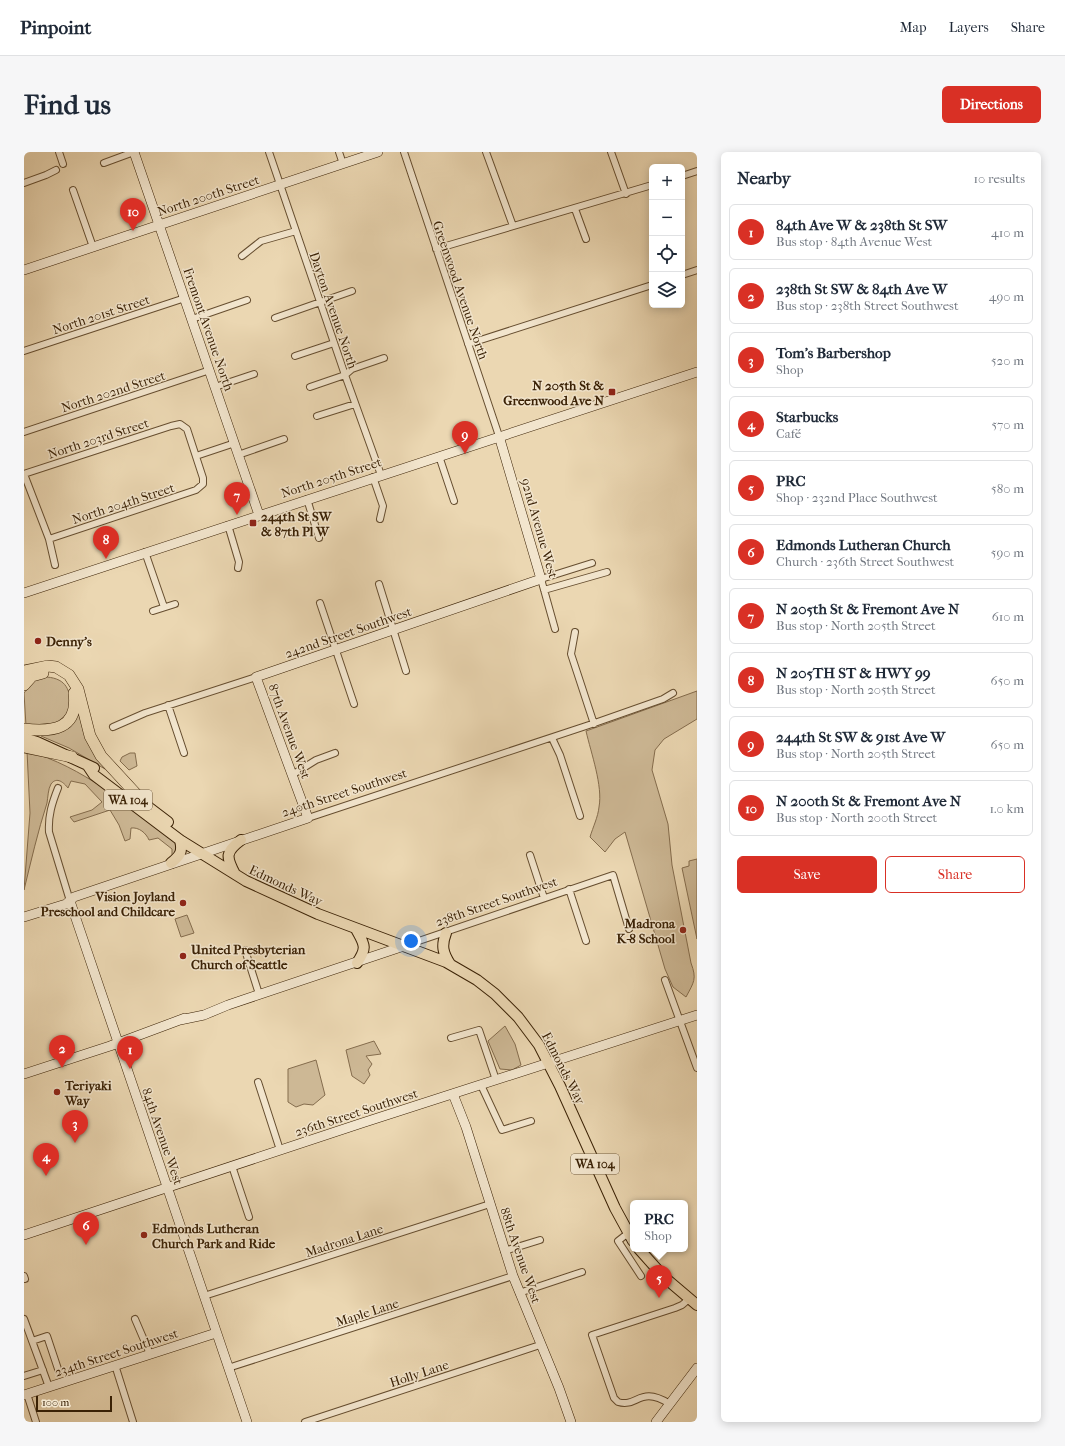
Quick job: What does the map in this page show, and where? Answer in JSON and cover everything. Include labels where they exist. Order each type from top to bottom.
[{"type":"highway","points":[[24,671],[48,666],[56,667],[69,676],[78,689],[90,736],[97,750],[109,766],[133,789],[148,807]]},
{"type":"highway","points":[[24,685],[32,676],[37,674],[52,673],[59,675],[72,687],[75,701],[73,713],[66,723],[60,727],[46,731],[24,729]]},
{"type":"highway","points":[[24,747],[72,757]]},
{"type":"main road","name":"Edmonds Way","points":[[24,738],[72,757],[95,769],[148,807],[203,853]]},
{"type":"main road","name":"Edmonds Way","points":[[88,766],[94,775],[180,840],[236,875],[271,894],[356,929],[450,964],[477,980],[503,1002],[532,1035],[549,1063],[630,1237]]},
{"type":"main road","points":[[171,863],[180,855],[182,850],[180,840]]},
{"type":"main road","points":[[236,875],[230,864],[228,854],[233,846],[241,840]]},
{"type":"main road","points":[[356,929],[364,944],[364,951],[357,963]]},
{"type":"main road","points":[[446,933],[443,941],[442,952],[450,964]]},
{"type":"main road","points":[[642,1252],[664,1277],[693,1302]]},
{"type":"street","points":[[59,152],[64,164]]},
{"type":"street","points":[[104,162],[134,152]]},
{"type":"street","name":"Fremont Avenue North","points":[[134,152],[259,515]]},
{"type":"street","name":"Dayton Avenue North","points":[[269,152],[355,404],[377,476],[383,506],[380,519]]},
{"type":"street","points":[[339,152],[343,164]]},
{"type":"street","name":"North 200th Street","points":[[24,270],[378,152]]},
{"type":"street","name":"Greenwood Avenue North","points":[[404,152],[499,436]]},
{"type":"street","points":[[486,152],[512,226]]},
{"type":"street","points":[[611,152],[626,194]]},
{"type":"street","points":[[24,183],[56,170]]},
{"type":"street","points":[[685,175],[697,171]]},
{"type":"street","points":[[436,249],[649,186]]},
{"type":"street","points":[[73,190],[93,247]]},
{"type":"street","points":[[575,209],[586,239]]},
{"type":"street","points":[[242,256],[261,241],[296,231]]},
{"type":"street","points":[[685,274],[697,270]]},
{"type":"street","points":[[468,344],[649,285]]},
{"type":"street","points":[[275,318],[352,291]]},
{"type":"street","name":"North 201st Street","points":[[24,352],[185,298]]},
{"type":"street","points":[[192,319],[247,300]]},
{"type":"street","points":[[295,356],[334,343]]},
{"type":"street","points":[[310,387],[345,375],[352,369],[384,358]]},
{"type":"street","name":"North 202nd Street","points":[[24,432],[210,370]]},
{"type":"street","name":"North 205th Street","points":[[24,592],[697,372]]},
{"type":"street","points":[[215,387],[254,374]]},
{"type":"street","points":[[317,416],[355,404]]},
{"type":"street","name":"North 203rd Street","points":[[24,474],[180,424],[187,429],[196,456]]},
{"type":"street","name":"92nd Avenue West","points":[[499,436],[555,628]]},
{"type":"street","points":[[238,455],[284,439]]},
{"type":"street","points":[[196,456],[235,443]]},
{"type":"street","name":"North 204th Street","points":[[49,539],[196,490],[203,484],[196,456]]},
{"type":"street","points":[[439,456],[454,501]]},
{"type":"street","points":[[24,474],[49,539],[55,565]]},
{"type":"street","points":[[307,499],[319,538]]},
{"type":"street","points":[[228,526],[239,562],[238,568]]},
{"type":"street","points":[[145,552],[164,607]]},
{"type":"street","name":"242nd Street Southwest","points":[[113,727],[168,705],[256,677],[541,579],[592,563]]},
{"type":"street","points":[[544,590],[607,572]]},
{"type":"street","points":[[378,584],[406,671]]},
{"type":"street","points":[[152,611],[175,604]]},
{"type":"street","points":[[320,604],[354,704]]},
{"type":"street","points":[[575,632],[570,654],[594,724]]},
{"type":"street","name":"87th Avenue West","points":[[256,677],[308,818]]},
{"type":"street","name":"240th Street Southwest","points":[[24,917],[66,904],[74,897],[171,863],[594,724],[663,699],[673,693]]},
{"type":"street","points":[[168,705],[184,753]]},
{"type":"street","points":[[552,738],[560,755],[580,816]]},
{"type":"street","points":[[292,775],[316,760],[335,753]]},
{"type":"street","name":"84th Avenue West","points":[[58,788],[51,805],[48,822],[49,832],[70,901],[247,1422]]},
{"type":"street","points":[[530,855],[544,898]]},
{"type":"street","name":"238th Street Southwest","points":[[24,1074],[118,1043],[180,1020],[204,1015],[259,994],[357,963],[544,898],[613,876],[629,929]]},
{"type":"street","points":[[569,890],[586,941]]},
{"type":"street","points":[[246,950],[259,994]]},
{"type":"street","points":[[664,980],[697,1068]]},
{"type":"street","name":"236th Street Southwest","points":[[24,1235],[280,1150],[697,1015]]},
{"type":"street","points":[[451,1038],[478,1030],[496,1080]]},
{"type":"street","points":[[258,1082],[280,1150]]},
{"type":"street","points":[[481,1085],[502,1130],[531,1121]]},
{"type":"street","name":"88th Avenue West","points":[[453,1094],[466,1126],[504,1251],[540,1345],[559,1388],[571,1422]]},
{"type":"street","points":[[232,1166],[249,1217]]},
{"type":"street","name":"Madrona Lane","points":[[204,1296],[490,1204]]},
{"type":"street","points":[[630,1237],[618,1241],[641,1276]]},
{"type":"street","points":[[504,1251],[540,1240]]},
{"type":"street","points":[[519,1292],[582,1272]]},
{"type":"street","name":"Maple Lane","points":[[228,1368],[513,1276]]},
{"type":"street","points":[[670,1404],[659,1397],[649,1396],[624,1403],[618,1402],[614,1398],[592,1335],[693,1302]]},
{"type":"street","points":[[24,1319],[49,1387]]},
{"type":"street","points":[[135,1319],[150,1354]]},
{"type":"street","name":"234th Street Southwest","points":[[25,1395],[216,1333]]},
{"type":"street","points":[[32,1341],[47,1336],[59,1372]]},
{"type":"street","name":"Holly Lane","points":[[305,1422],[540,1345]]},
{"type":"street","points":[[115,1365],[133,1422]]},
{"type":"street","points":[[657,1422],[697,1368]]},
{"type":"street","points":[[24,1376],[43,1370]]},
{"type":"street","points":[[25,1395],[36,1422]]},
{"type":"shaded area","points":[[47,677],[59,680],[66,686],[70,696],[71,708],[57,725],[26,726],[24,693],[34,680]]},
{"type":"shaded area","points":[[697,691],[697,719],[664,739],[655,750],[652,770],[668,824],[672,865],[694,973],[693,984],[686,997],[673,987],[665,969],[625,832],[615,839],[605,852],[590,837],[598,814],[600,799],[598,780],[586,731]]},
{"type":"shaded area","points":[[78,708],[106,768],[105,769],[69,748],[41,736]]},
{"type":"shaded area","points":[[27,751],[48,758],[67,767],[104,788],[121,800],[173,839],[176,848],[174,855],[172,857],[172,849],[158,838],[149,840],[144,833],[137,828],[131,828],[130,839],[125,841],[119,825],[110,810],[74,822],[70,817],[92,810],[102,802],[85,784],[71,781],[68,788],[58,780],[53,782],[49,788],[47,803],[24,890],[30,813]]},
{"type":"shaded area","points":[[130,753],[135,753],[137,766],[129,770],[120,761],[122,757]]},
{"type":"shaded area","points":[[697,859],[697,939],[682,868],[689,866],[689,861]]},
{"type":"shaded area","points":[[187,915],[194,933],[181,937],[175,919]]},
{"type":"shaded area","points":[[505,1026],[515,1044],[521,1065],[512,1070],[500,1069],[488,1041]]},
{"type":"shaded area","points":[[374,1041],[381,1054],[366,1056],[372,1064],[368,1070],[370,1075],[364,1084],[352,1076],[346,1050]]},
{"type":"shaded area","points":[[316,1060],[325,1095],[313,1105],[304,1104],[296,1107],[288,1102],[288,1069]]},
{"type":"place","name":"N 200th St & Fremont Ave N","points":[[133,231]]},
{"type":"place","name":"N 205th St & Greenwood Ave N","points":[[612,392]]},
{"type":"place","name":"244th St SW & 91st Ave W","points":[[465,454]]},
{"type":"place","name":"N 205th St & Fremont Ave N","points":[[237,515]]},
{"type":"place","name":"244th St SW & 87th Pl W","points":[[253,523]]},
{"type":"place","name":"N 205TH ST & HWY 99","points":[[106,559]]},
{"type":"place","name":"Denny's","points":[[38,641]]},
{"type":"place","name":"Vision Joyland Preschool and Childcare","points":[[183,903]]},
{"type":"place","name":"Madrona K-8 School","points":[[683,930]]},
{"type":"place","name":"United Presbyterian Church of Seattle","points":[[183,956]]},
{"type":"place","name":"238th St SW & 84th Ave W","points":[[62,1068]]},
{"type":"place","name":"84th Ave W & 238th St SW","points":[[130,1069]]},
{"type":"place","name":"Teriyaki Way","points":[[57,1092]]},
{"type":"place","name":"Tom's Barbershop","points":[[75,1143]]},
{"type":"place","name":"Starbucks","points":[[46,1176]]},
{"type":"place","name":"Edmonds Lutheran Church Park and Ride","points":[[144,1235]]},
{"type":"place","name":"Edmonds Lutheran Church","points":[[86,1245]]},
{"type":"place","name":"PRC","points":[[659,1298]]}]
